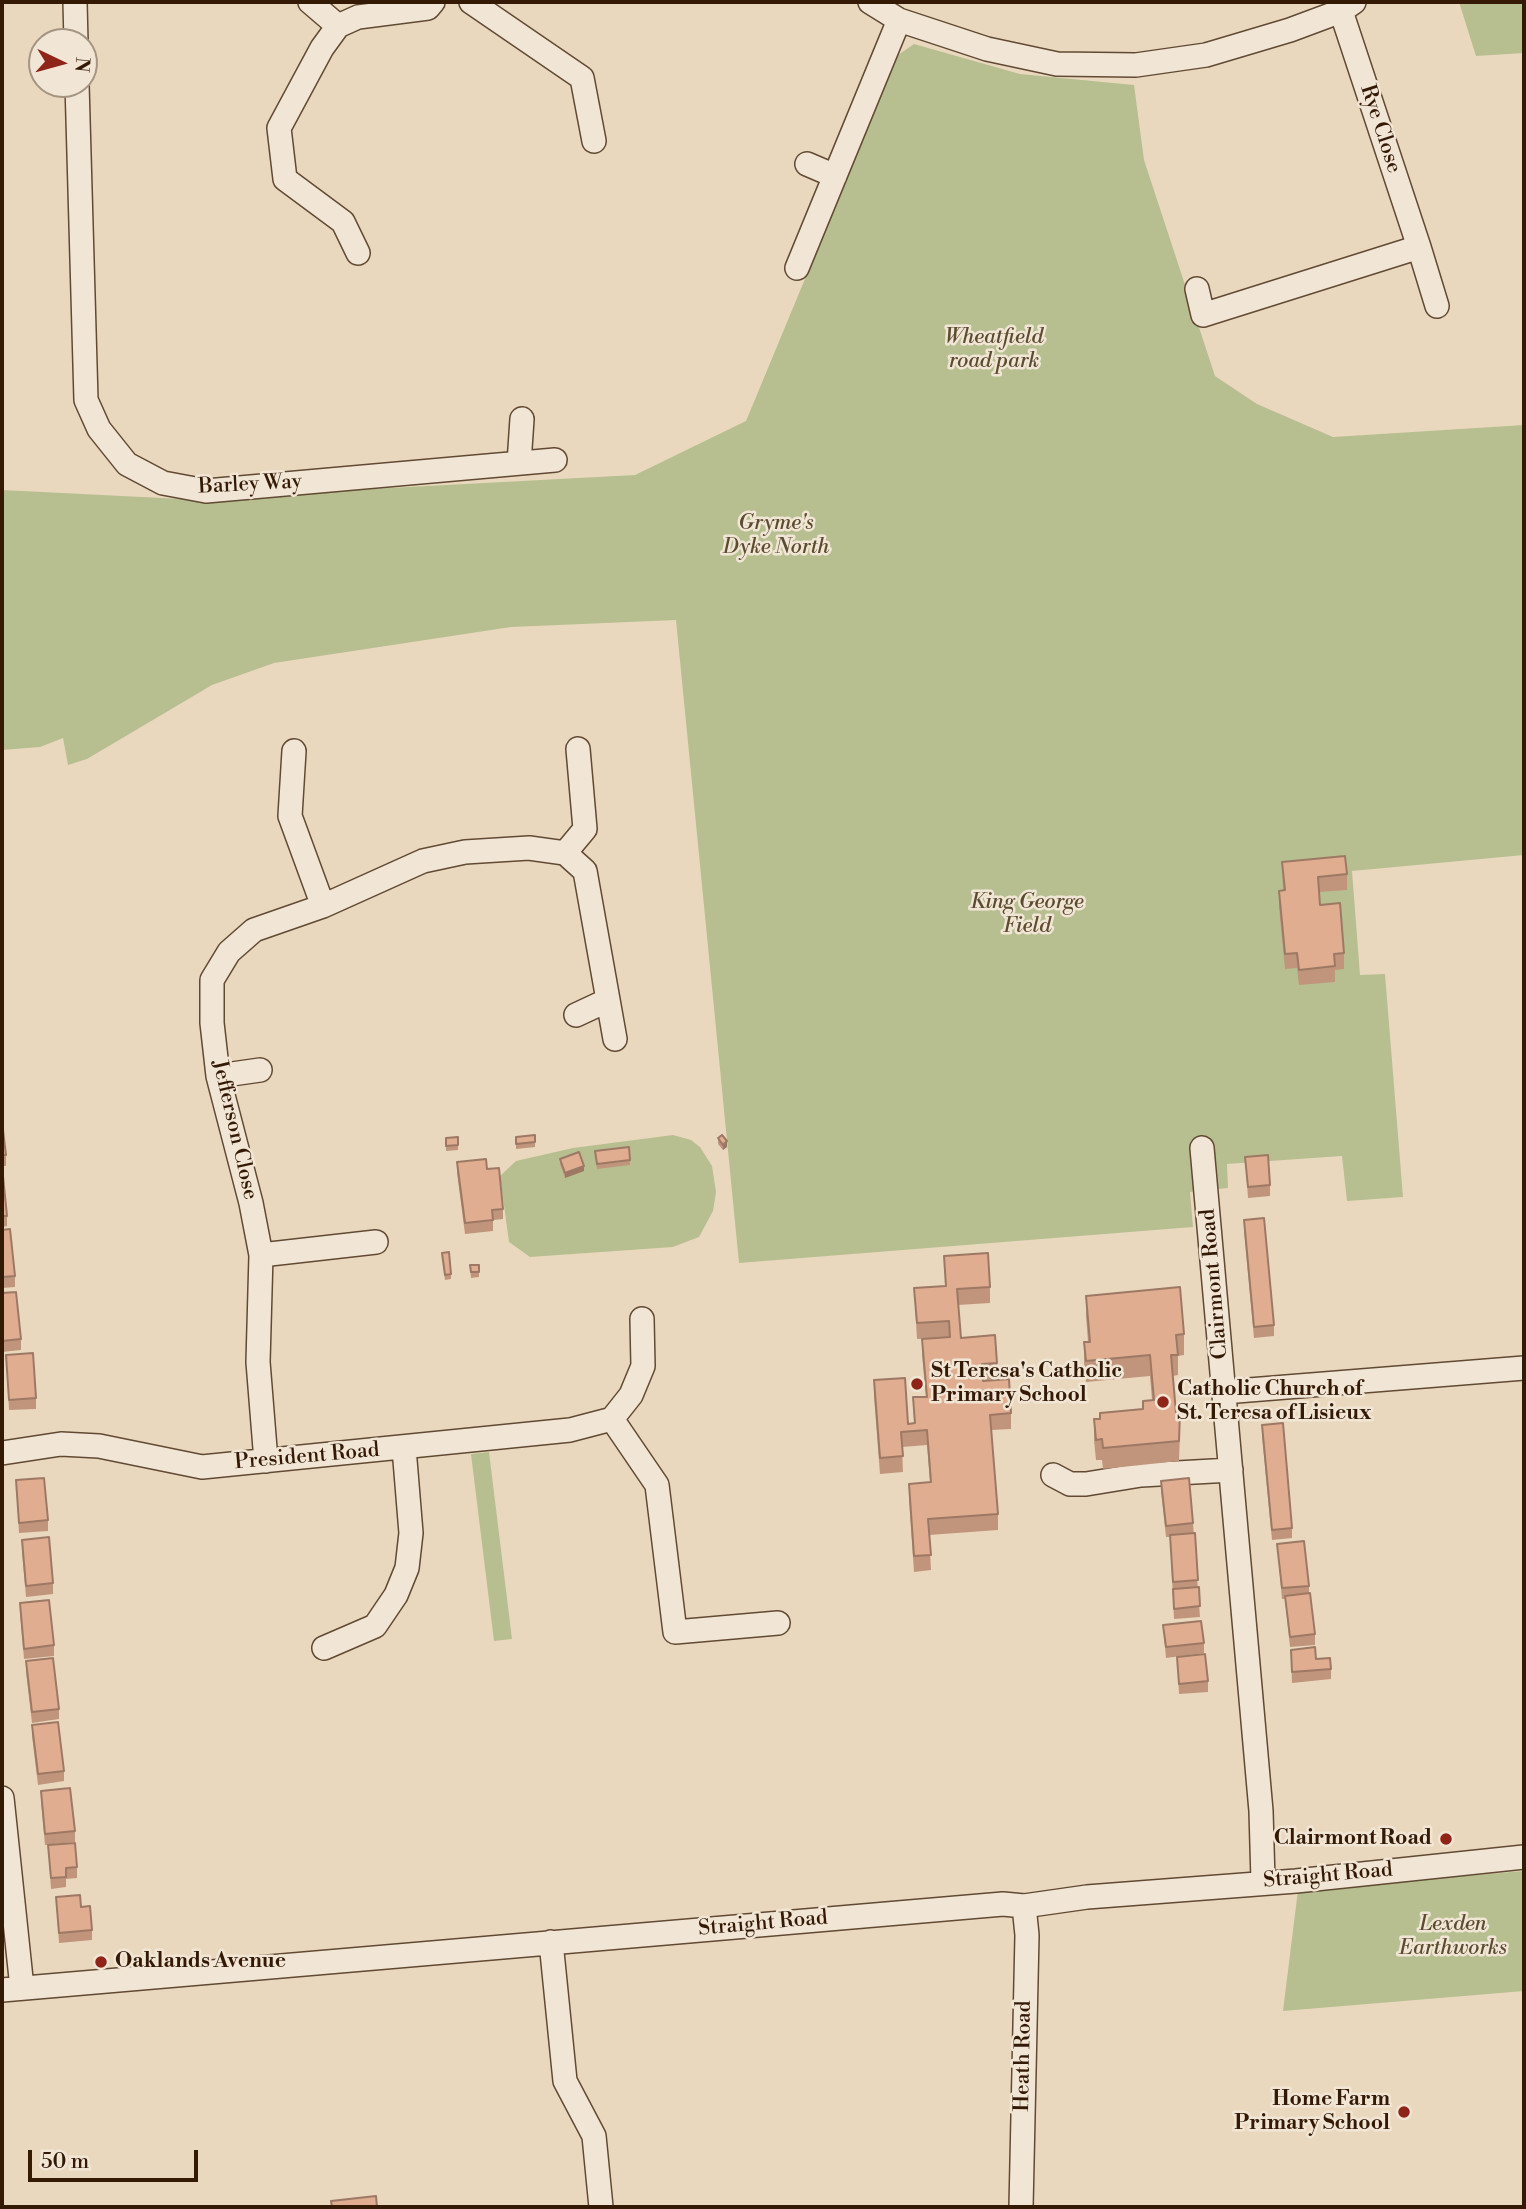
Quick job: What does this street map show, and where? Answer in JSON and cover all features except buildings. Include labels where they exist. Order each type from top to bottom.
[{"type":"street","points":[[75,2],[76,28]]},
{"type":"street","points":[[310,2],[338,26]]},
{"type":"street","points":[[358,253],[343,222],[285,179],[279,128],[322,48],[338,26],[358,17],[428,8],[433,2]]},
{"type":"street","points":[[471,2],[582,78],[594,141]]},
{"type":"street","points":[[870,2],[900,20],[987,50],[1056,64],[1136,65],[1206,55],[1290,30],[1348,6]]},
{"type":"street","name":"Rye Close","points":[[1348,6],[1437,306]]},
{"type":"street","points":[[797,268],[900,20]]},
{"type":"street","name":"Barley Way","points":[[77,98],[86,400],[99,429],[127,464],[163,483],[206,491],[555,460]]},
{"type":"street","points":[[807,164],[835,176]]},
{"type":"street","points":[[1197,289],[1203,315],[1419,247]]},
{"type":"street","points":[[519,463],[522,419]]},
{"type":"street","points":[[578,749],[585,829],[565,853],[585,871],[595,918],[606,1001],[615,1039]]},
{"type":"street","points":[[294,751],[290,816],[323,906]]},
{"type":"street","name":"Jefferson Close","points":[[266,1461],[258,1362],[261,1255],[251,1203],[218,1076],[212,1023],[212,980],[229,953],[254,930],[323,906],[423,861],[465,852],[530,848],[565,853]]},
{"type":"street","points":[[576,1015],[606,1001]]},
{"type":"street","points":[[218,1076],[260,1069]]},
{"type":"street","name":"Clairmont Road","points":[[1202,1148],[1261,1811],[1263,1881]]},
{"type":"street","points":[[261,1255],[376,1241]]},
{"type":"street","points":[[642,1319],[643,1366],[631,1395],[612,1419],[657,1485],[676,1632],[778,1623]]},
{"type":"street","points":[[1224,1392],[1524,1368]]},
{"type":"street","name":"President Road","points":[[2,1453],[61,1444],[110,1448],[202,1466],[570,1430],[612,1419]]},
{"type":"street","points":[[324,1648],[375,1626],[396,1595],[407,1568],[411,1533],[404,1448]]},
{"type":"street","points":[[1053,1475],[1070,1484],[1086,1484],[1161,1473],[1231,1470]]},
{"type":"street","points":[[2,1798],[12,1989]]},
{"type":"street","name":"Straight Road","points":[[12,1989],[1003,1904],[1024,1906],[1524,1857]]},
{"type":"street","name":"Heath Road","points":[[1021,2207],[1027,1935],[1024,1906]]},
{"type":"street","points":[[551,1942],[565,2081],[594,2136],[601,2207]]},
{"type":"green space","points":[[1459,2],[1524,2],[1524,53],[1476,56]]},
{"type":"green space","points":[[914,44],[1020,74],[1134,85],[1144,160],[1215,376],[1257,404],[1333,437],[1524,425],[1524,855],[1352,871],[1360,975],[1385,974],[1403,1197],[1347,1201],[1342,1156],[1227,1164],[1228,1188],[1190,1192],[1193,1227],[739,1263],[676,620],[511,627],[274,663],[212,685],[87,759],[68,765],[63,738],[40,747],[2,750],[2,490],[182,499],[635,475],[746,421],[898,55]]},
{"type":"green space","points":[[673,1135],[691,1140],[700,1147],[712,1166],[716,1192],[713,1211],[699,1237],[673,1247],[530,1257],[509,1242],[500,1176],[516,1161],[573,1148]]},
{"type":"green space","points":[[489,1452],[512,1639],[494,1641],[471,1454]]},
{"type":"green space","name":"Lexden Earthworks","points":[[1524,1871],[1524,1991],[1283,2011],[1298,1890]]},
{"type":"place","name":"St Teresa's Catholic Primary School","points":[[917,1384]]},
{"type":"place","name":"Catholic Church of St. Teresa of Lisieux","points":[[1163,1402]]},
{"type":"place","name":"Clairmont Road","points":[[1446,1839]]},
{"type":"place","name":"Oaklands Avenue","points":[[101,1962]]},
{"type":"place","name":"Home Farm Primary School","points":[[1404,2112]]},
{"type":"park label","name":"Wheatfield road park","points":[[994,350]]},
{"type":"park label","name":"Gryme's Dyke North","points":[[776,536]]},
{"type":"park label","name":"King George Field","points":[[1027,915]]}]
